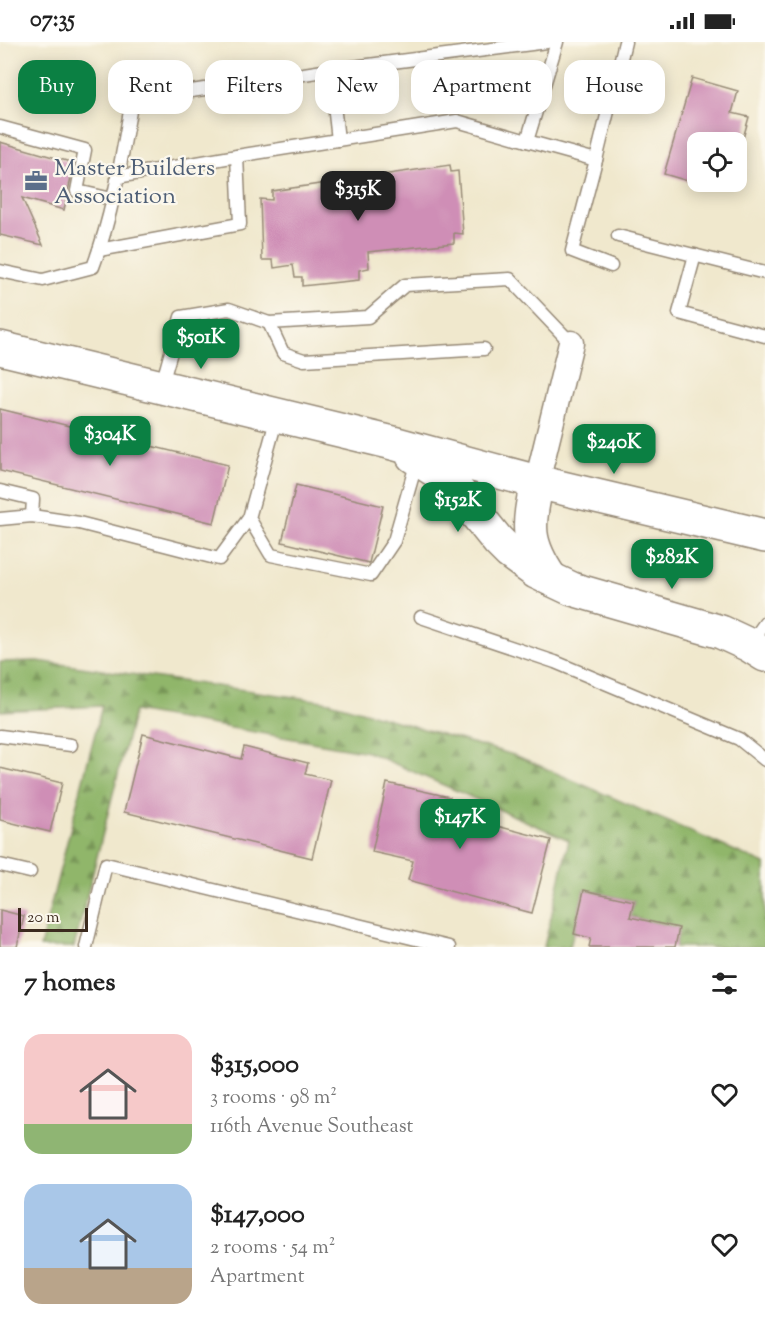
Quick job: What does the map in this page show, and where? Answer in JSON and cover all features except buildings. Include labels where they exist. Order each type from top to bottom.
[{"type":"main road","points":[[0,348],[389,442],[537,482],[765,536]]},
{"type":"main road","points":[[389,442],[436,471],[456,489],[510,553],[552,580],[572,589],[760,641]]},
{"type":"main road","points":[[537,482],[529,521],[532,542],[537,559],[552,580]]},
{"type":"street","points":[[537,482],[571,343]]},
{"type":"lane","points":[[399,61],[547,42]]},
{"type":"lane","points":[[527,141],[557,42]]},
{"type":"lane","points":[[610,266],[572,251],[625,42]]},
{"type":"lane","points":[[0,271],[43,280],[93,267],[112,199],[132,100],[315,72]]},
{"type":"lane","points":[[335,114],[338,140]]},
{"type":"lane","points":[[117,177],[457,122],[596,160]]},
{"type":"lane","points":[[0,127],[85,150],[77,191],[112,199]]},
{"type":"lane","points":[[99,250],[240,224],[237,156]]},
{"type":"lane","points":[[618,236],[765,273]]},
{"type":"lane","points":[[695,255],[679,313],[765,336]]},
{"type":"lane","points":[[161,387],[181,317],[229,309],[269,323],[368,317],[405,285],[510,279],[571,343]]},
{"type":"lane","points":[[269,323],[283,353],[304,360],[484,349]]},
{"type":"lane","points":[[0,519],[32,516],[79,523],[219,559],[249,518],[278,415]]},
{"type":"lane","points":[[249,518],[271,555],[371,575],[394,541],[418,459]]},
{"type":"lane","points":[[0,491],[33,499],[32,516]]},
{"type":"lane","points":[[421,617],[555,662],[739,739],[765,760]]},
{"type":"lane","points":[[0,736],[71,745]]},
{"type":"lane","points":[[86,947],[106,864],[449,947]]},
{"type":"lane","points":[[0,865],[30,872]]},
{"type":"green space","points":[[38,661],[330,702],[517,756],[765,864],[765,947],[675,947],[679,928],[630,917],[634,901],[584,890],[570,947],[544,947],[569,840],[368,752],[134,711],[74,947],[40,947],[102,706],[0,711],[0,662]]},
{"type":"place","name":"Master Builders Association","points":[[36,181]]}]
